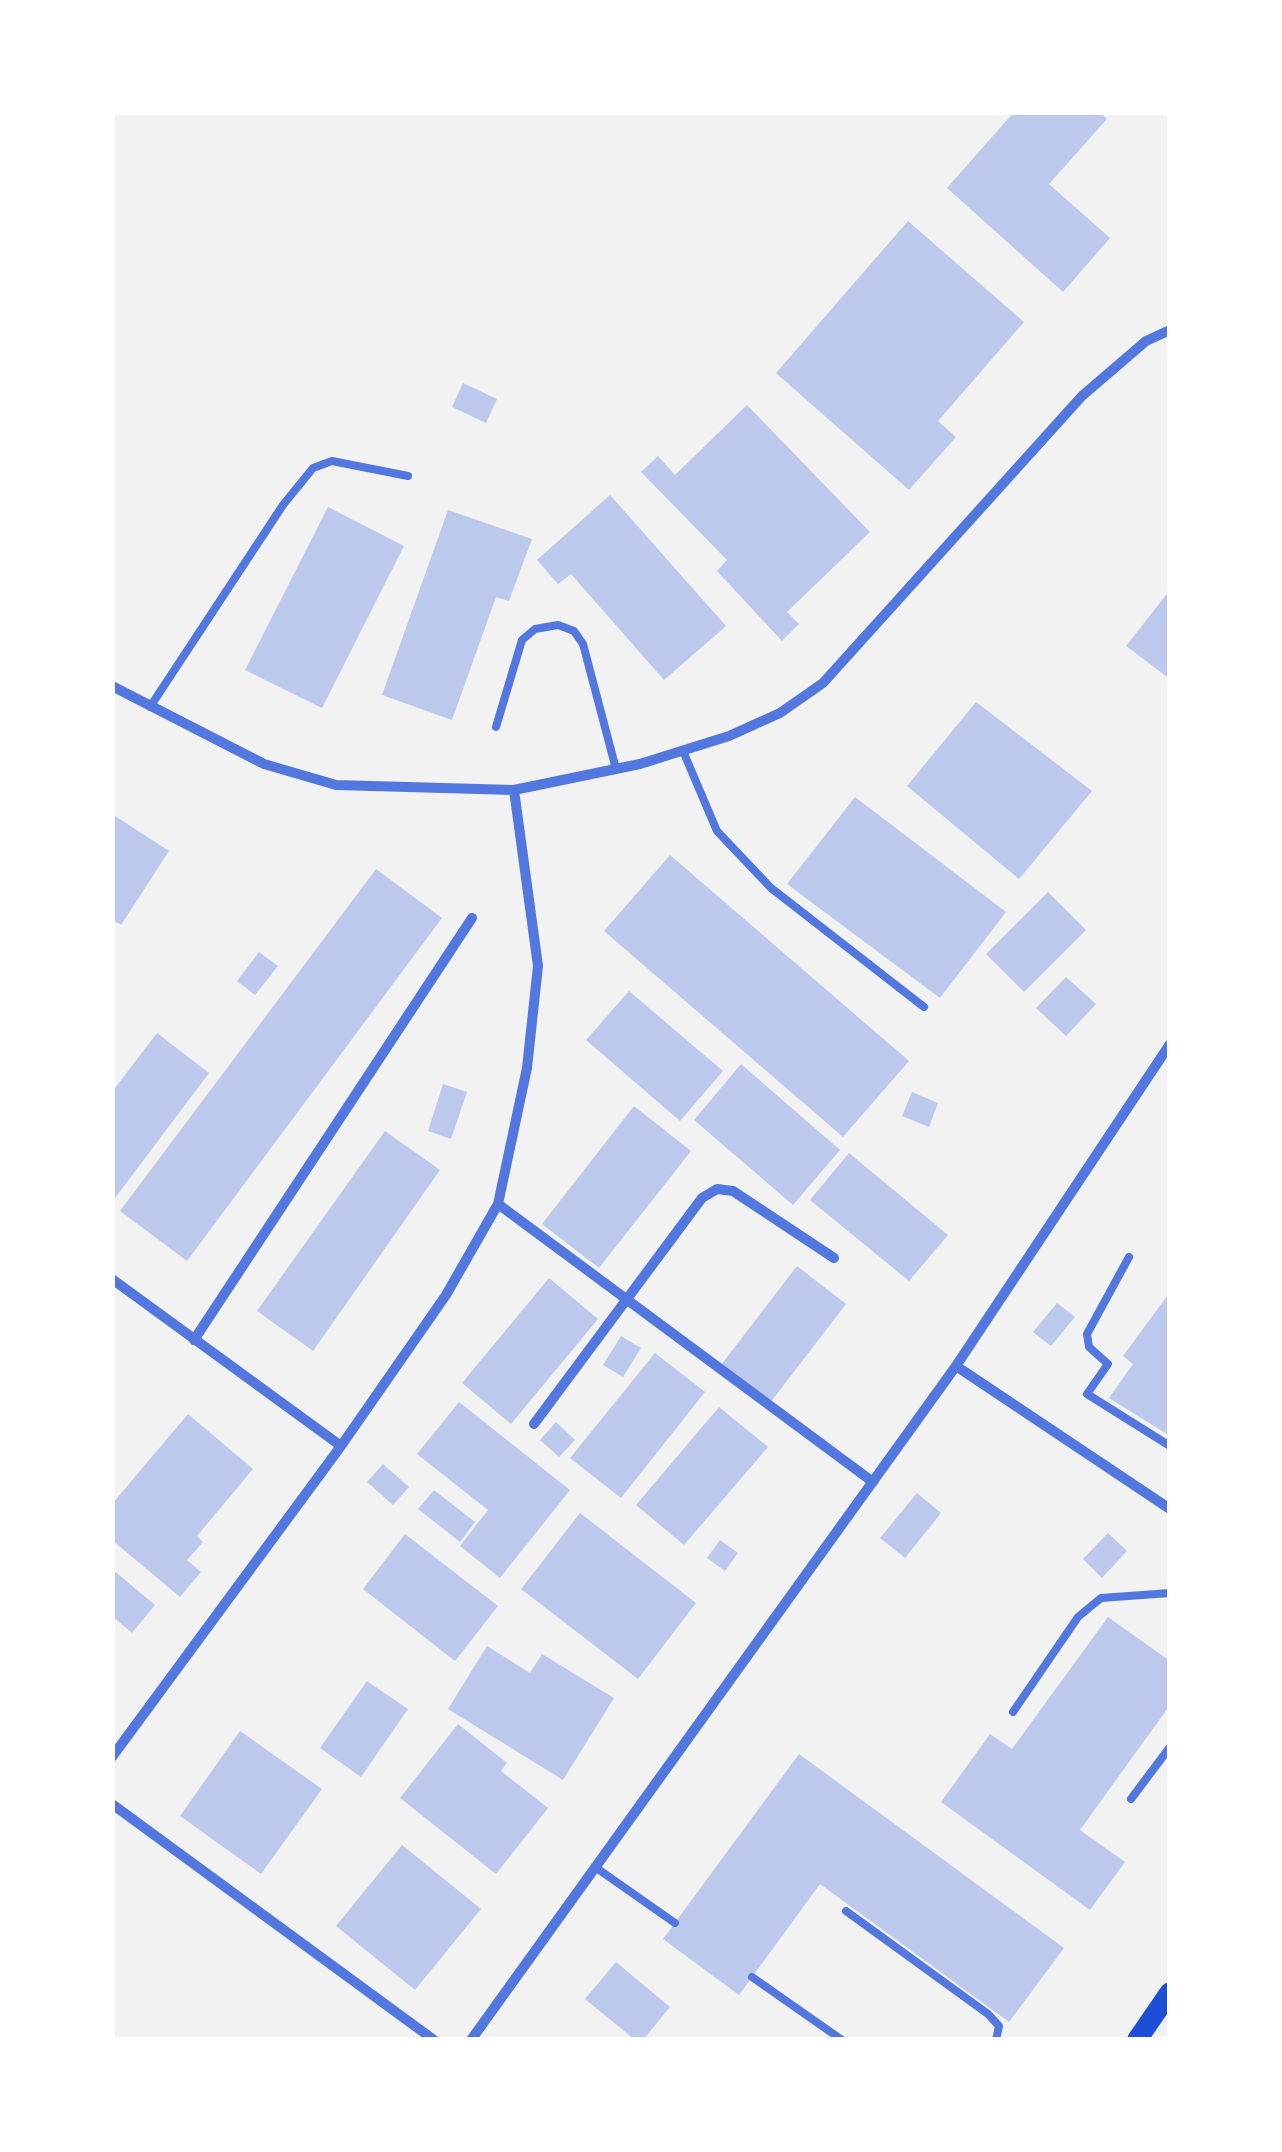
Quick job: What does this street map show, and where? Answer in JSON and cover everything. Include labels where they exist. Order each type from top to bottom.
[{"type":"main road","points":[[1137,2040],[1170,1992]]},
{"type":"street","points":[[112,686],[264,764],[336,786],[514,790],[616,769],[683,750],[780,713],[823,683],[1082,396],[1146,341],[1170,330]]},
{"type":"street","points":[[112,1757],[446,1296],[498,1204],[527,1068],[538,966],[514,790]]},
{"type":"street","points":[[194,1340],[472,918]]},
{"type":"street","points":[[471,2040],[956,1366],[1170,1044]]},
{"type":"street","points":[[534,1424],[702,1198],[717,1189],[733,1192],[834,1258]]},
{"type":"street","points":[[498,1204],[873,1482]]},
{"type":"street","points":[[112,1279],[341,1446]]},
{"type":"street","points":[[956,1366],[1170,1509]]},
{"type":"street","points":[[112,1804],[434,2040]]},
{"type":"lane","points":[[150,707],[282,505],[313,468],[332,461],[408,476]]},
{"type":"lane","points":[[496,727],[522,640],[535,629],[558,625],[574,631],[584,644],[616,769]]},
{"type":"lane","points":[[683,750],[718,830],[757,874],[924,1006]]},
{"type":"lane","points":[[1129,1256],[1086,1334],[1089,1348],[1108,1364],[1086,1394],[1170,1446]]},
{"type":"lane","points":[[1013,1712],[1078,1617],[1101,1598],[1170,1594]]},
{"type":"lane","points":[[1132,1799],[1170,1747]]},
{"type":"lane","points":[[595,1867],[675,1922]]},
{"type":"lane","points":[[846,1911],[988,2014],[1000,2026],[996,2040]]},
{"type":"lane","points":[[752,1977],[842,2040]]},
{"type":"building","points":[[1014,112],[1099,112],[1107,119],[1049,184],[1110,238],[1063,292],[947,188]]},
{"type":"building","points":[[908,221],[1024,322],[938,421],[956,437],[909,490],[776,373]]},
{"type":"building","points":[[463,383],[497,399],[486,423],[452,407]]},
{"type":"building","points":[[747,405],[870,532],[787,612],[799,624],[782,641],[717,571],[727,560],[641,472],[658,456],[675,475]]},
{"type":"building","points":[[610,495],[726,626],[664,680],[571,574],[558,584],[537,560]]},
{"type":"building","points":[[328,507],[404,546],[322,708],[245,670]]},
{"type":"building","points":[[448,510],[532,539],[509,601],[496,597],[452,720],[382,695]]},
{"type":"building","points":[[1170,590],[1170,679],[1126,646]]},
{"type":"building","points":[[976,702],[1092,791],[1019,879],[907,786]]},
{"type":"building","points":[[855,797],[1006,912],[940,998],[787,884]]},
{"type":"building","points":[[112,814],[169,851],[121,925],[112,920]]},
{"type":"building","points":[[670,855],[909,1061],[843,1137],[604,931]]},
{"type":"building","points":[[376,869],[442,918],[187,1261],[120,1211]]},
{"type":"building","points":[[1048,892],[1086,930],[1024,992],[986,954]]},
{"type":"building","points":[[259,952],[278,966],[255,995],[237,981]]},
{"type":"building","points":[[1066,977],[1096,1004],[1066,1036],[1036,1008]]},
{"type":"building","points":[[629,991],[723,1071],[680,1121],[586,1040]]},
{"type":"building","points":[[157,1033],[209,1073],[112,1202],[112,1092]]},
{"type":"building","points":[[741,1064],[840,1150],[793,1205],[694,1120]]},
{"type":"building","points":[[443,1084],[467,1092],[451,1139],[428,1131]]},
{"type":"building","points":[[912,1092],[938,1103],[929,1127],[902,1116]]},
{"type":"building","points":[[634,1106],[691,1151],[599,1268],[542,1224]]},
{"type":"building","points":[[385,1131],[440,1170],[313,1351],[257,1311]]},
{"type":"building","points":[[849,1153],[948,1235],[909,1281],[810,1200]]},
{"type":"building","points":[[797,1266],[846,1304],[770,1403],[721,1365]]},
{"type":"building","points":[[549,1278],[598,1319],[511,1424],[462,1383]]},
{"type":"building","points":[[1170,1292],[1170,1436],[1109,1398],[1133,1364],[1123,1356]]},
{"type":"building","points":[[1057,1303],[1075,1317],[1051,1346],[1033,1332]]},
{"type":"building","points":[[621,1336],[641,1348],[623,1377],[603,1365]]},
{"type":"building","points":[[655,1353],[705,1392],[621,1498],[570,1458]]},
{"type":"building","points":[[459,1402],[570,1490],[500,1578],[460,1546],[488,1510],[417,1454]]},
{"type":"building","points":[[719,1407],[768,1447],[684,1545],[636,1505]]},
{"type":"building","points":[[188,1414],[253,1469],[197,1536],[203,1542],[187,1560],[201,1572],[180,1597],[112,1540],[112,1504]]},
{"type":"building","points":[[556,1422],[575,1440],[559,1457],[540,1440]]},
{"type":"building","points":[[383,1464],[409,1487],[393,1505],[367,1482]]},
{"type":"building","points":[[434,1490],[475,1522],[460,1542],[418,1509]]},
{"type":"building","points":[[917,1493],[941,1513],[905,1558],[880,1538]]},
{"type":"building","points":[[580,1513],[696,1603],[638,1679],[521,1589]]},
{"type":"building","points":[[1108,1533],[1127,1551],[1102,1578],[1083,1559]]},
{"type":"building","points":[[405,1534],[498,1606],[455,1661],[363,1589]]},
{"type":"building","points":[[720,1540],[738,1553],[725,1571],[707,1558]]},
{"type":"building","points":[[112,1569],[155,1605],[132,1633],[112,1616]]},
{"type":"building","points":[[1108,1617],[1170,1661],[1170,1705],[1080,1830],[1125,1862],[1090,1910],[941,1802],[990,1734],[1012,1749]]},
{"type":"building","points":[[487,1646],[530,1673],[542,1654],[614,1698],[563,1780],[448,1709]]},
{"type":"building","points":[[367,1681],[408,1709],[361,1777],[320,1748]]},
{"type":"building","points":[[458,1724],[507,1763],[501,1771],[548,1808],[496,1874],[400,1798]]},
{"type":"building","points":[[240,1731],[322,1789],[261,1874],[180,1816]]},
{"type":"building","points":[[799,1754],[1064,1948],[1009,2022],[820,1884],[739,1995],[663,1939]]},
{"type":"building","points":[[402,1845],[481,1909],[415,1990],[336,1926]]},
{"type":"building","points":[[616,1962],[670,2007],[643,2040],[635,2040],[585,1999]]}]
